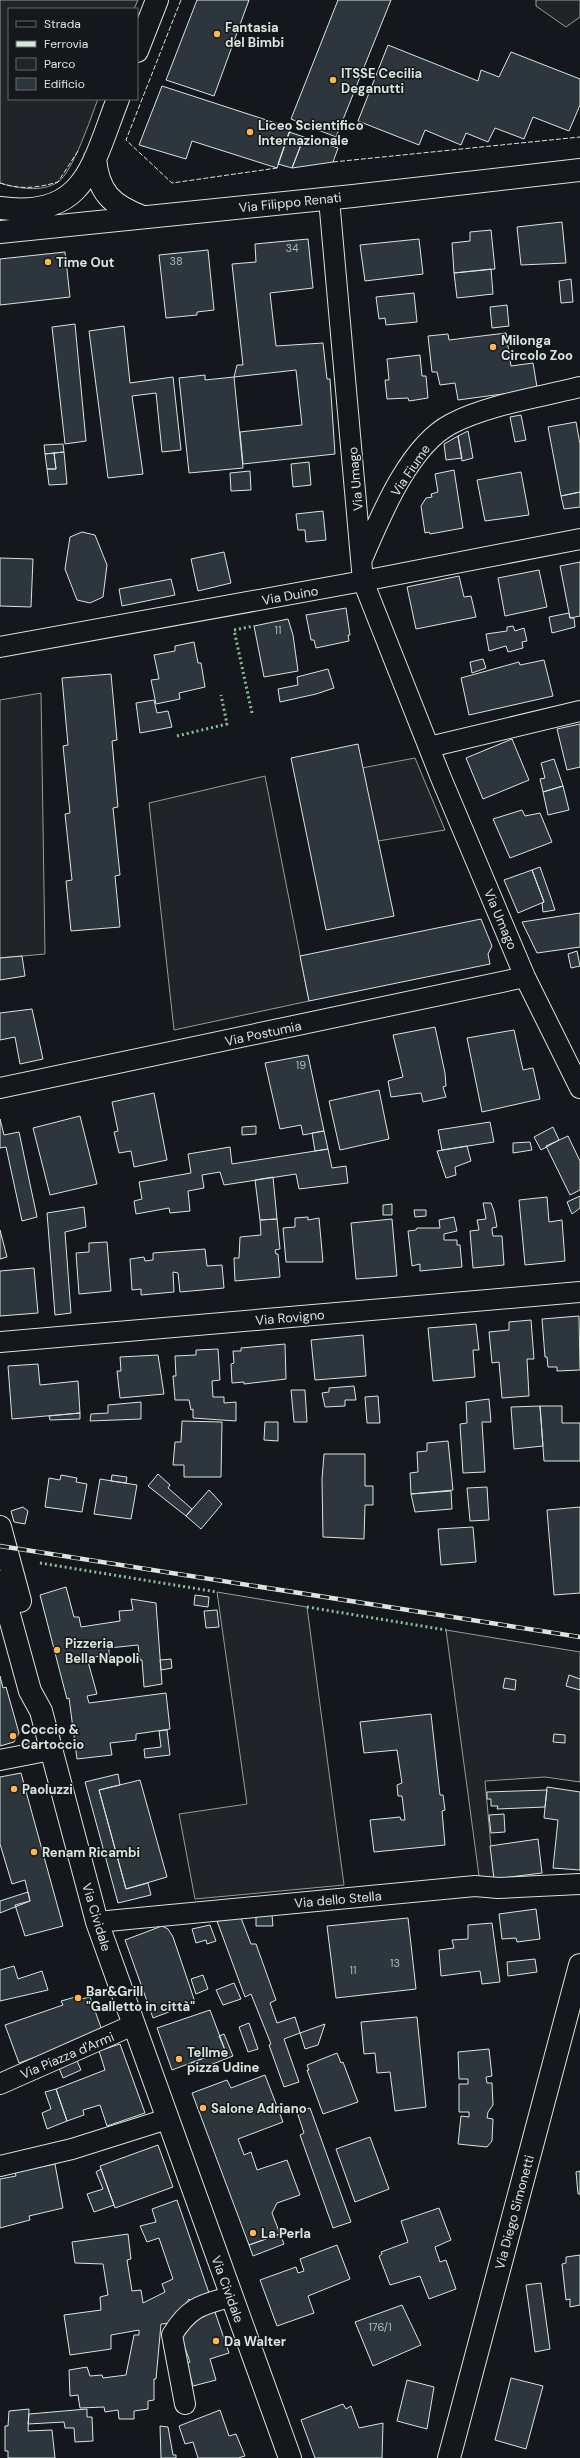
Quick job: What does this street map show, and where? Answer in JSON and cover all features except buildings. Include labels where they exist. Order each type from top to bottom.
[{"type":"main road","points":[[138,48],[157,0]]},
{"type":"main road","points":[[0,208],[41,209],[56,205],[68,198],[78,188],[95,158],[118,100]]},
{"type":"main road","points":[[95,158],[96,174],[101,187],[109,198],[129,211],[144,217]]},
{"type":"main road","name":"Via Filippo Renati","points":[[0,232],[329,199],[580,170]]},
{"type":"main road","name":"Via Cividale","points":[[0,1527],[42,1687],[41,1711]]},
{"type":"main road","name":"Via Cividale","points":[[0,1583],[30,1691],[41,1711],[97,1922],[288,2458]]},
{"type":"main road","name":"Via Diego Simonetti","points":[[449,2455],[580,1966]]},
{"type":"street","name":"Via Umago","points":[[329,199],[363,581],[429,747],[525,976],[580,1088]]},
{"type":"street","name":"Via Fiume","points":[[362,560],[379,519],[397,486],[424,446],[438,432],[450,424],[484,411],[580,387]]},
{"type":"street","name":"Via Duino","points":[[0,647],[363,581],[580,539]]},
{"type":"street","points":[[429,747],[580,711]]},
{"type":"street","name":"Via Postumia","points":[[0,1088],[525,976]]},
{"type":"street","name":"Via Rovigno","points":[[0,1342],[580,1292]]},
{"type":"street","points":[[0,1760],[51,1750]]},
{"type":"street","name":"Via dello Stella","points":[[97,1922],[475,1886],[498,1888],[580,1884]]},
{"type":"street","name":"Via Piazza d'Armi","points":[[0,2084],[133,2026]]},
{"type":"street","points":[[0,2166],[72,2149],[167,2119]]},
{"type":"street","points":[[185,2404],[172,2335],[181,2321],[199,2306],[230,2297]]},
{"type":"green space","points":[[0,0],[138,0],[134,8],[8,8],[8,100],[98,100],[81,144],[70,167],[58,182],[44,188],[21,188],[0,183]]},
{"type":"green space","points":[[536,0],[580,0],[580,17],[566,27],[536,6]]},
{"type":"green space","points":[[41,693],[45,954],[0,958],[0,700]]},
{"type":"green space","points":[[415,758],[445,830],[378,841],[362,768]]},
{"type":"green space","points":[[265,776],[309,1001],[174,1030],[149,803]]},
{"type":"green space","points":[[217,1592],[307,1607],[344,1885],[195,1899],[179,1814],[247,1804]]},
{"type":"green space","points":[[446,1630],[580,1652],[580,1782],[545,1777],[485,1781],[494,1879],[479,1876]]},
{"type":"railway","points":[[0,1546],[580,1637]]},
{"type":"hedge","points":[[252,713],[234,630],[254,626]]},
{"type":"hedge","points":[[177,736],[227,724],[221,695]]},
{"type":"hedge","points":[[40,1563],[217,1592]]},
{"type":"hedge","points":[[307,1607],[446,1630]]},
{"type":"fence","points":[[181,0],[126,140],[172,183],[277,168]]},
{"type":"fence","points":[[333,162],[580,137]]},
{"type":"fence","points":[[0,183],[15,187],[29,187],[43,186],[58,182],[78,151]]},
{"type":"place","name":"Fantasia del Bimbi","points":[[217,34]]},
{"type":"place","name":"ITSSE Cecilia Deganutti","points":[[333,80]]},
{"type":"place","name":"Liceo Scientifico Internazionale","points":[[250,132]]},
{"type":"place","name":"Time Out","points":[[48,262]]},
{"type":"place","name":"Milonga Circolo Zoo","points":[[493,347]]},
{"type":"place","name":"Pizzeria Bella Napoli","points":[[57,1650]]},
{"type":"place","name":"Coccio & Cartoccio","points":[[13,1736]]},
{"type":"place","name":"Paoluzzi","points":[[14,1789]]},
{"type":"place","name":"Renam Ricambi","points":[[34,1852]]},
{"type":"place","name":"Bar&Grill \"Galletto in città\"","points":[[78,1998]]},
{"type":"place","name":"Tellme pizza Udine","points":[[179,2059]]},
{"type":"place","name":"Salone Adriano","points":[[203,2108]]},
{"type":"place","name":"La Perla","points":[[253,2233]]},
{"type":"place","name":"Da Walter","points":[[216,2341]]}]
